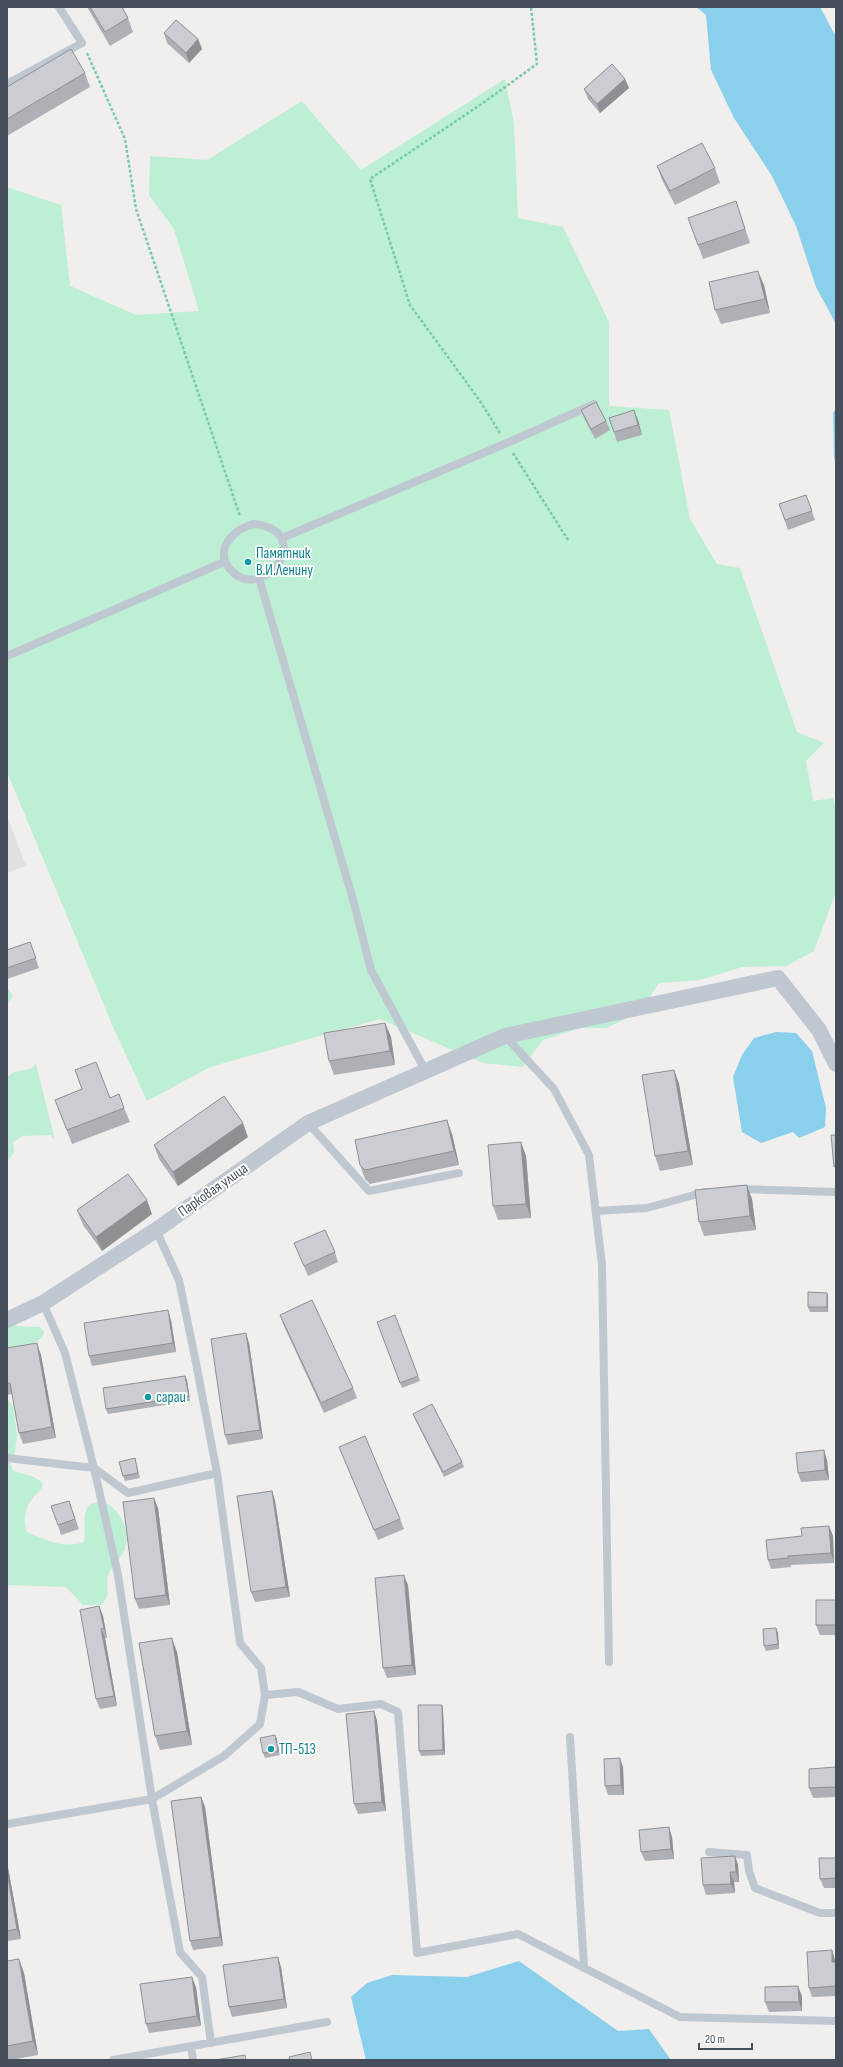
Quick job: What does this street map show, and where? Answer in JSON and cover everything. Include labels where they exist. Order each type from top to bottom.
[{"type":"street","name":"Парковая улица","points":[[7,1320],[43,1303],[156,1230],[308,1122],[505,1036],[778,978],[819,1030],[836,1064]]},
{"type":"lane","points":[[7,84],[82,43],[59,7]]},
{"type":"lane","points":[[282,538],[507,443],[594,404]]},
{"type":"lane","points":[[254,524],[265,525],[274,530],[282,538],[284,548],[282,558],[277,568],[269,574],[259,578],[249,579],[239,576],[230,570],[224,562],[224,551],[228,540],[234,532],[243,526],[254,524]]},
{"type":"lane","points":[[7,656],[224,562]]},
{"type":"lane","points":[[259,578],[354,903],[371,970],[425,1070]]},
{"type":"lane","points":[[505,1036],[554,1089],[589,1155],[602,1265],[609,1662]]},
{"type":"lane","points":[[308,1122],[369,1191],[458,1173]]},
{"type":"lane","points":[[733,1190],[836,1192]]},
{"type":"lane","points":[[596,1211],[647,1208],[712,1192]]},
{"type":"lane","points":[[7,1824],[152,1799],[224,1756],[260,1724],[266,1695],[261,1668],[240,1643],[217,1473],[179,1280],[156,1230]]},
{"type":"lane","points":[[43,1303],[65,1353],[94,1468],[118,1575],[152,1799],[180,1952],[202,1977],[211,2043]]},
{"type":"lane","points":[[7,1458],[94,1468],[128,1492],[217,1473]]},
{"type":"lane","points":[[266,1695],[298,1692],[338,1709],[381,1704],[398,1712],[417,1953],[518,1934],[680,2017],[836,2021]]},
{"type":"lane","points":[[570,1737],[584,1968]]},
{"type":"lane","points":[[709,1852],[747,1855],[749,1870],[755,1888],[820,1913],[836,1913]]},
{"type":"lane","points":[[113,2060],[327,2022]]},
{"type":"lane","points":[[191,2046],[193,2060]]},
{"type":"path","points":[[531,7],[537,64],[483,103],[370,179],[410,305],[480,401],[568,540]]},
{"type":"path","points":[[82,43],[125,139],[136,209],[243,526]]},
{"type":"shaded area","points":[[7,816],[26,866],[7,873]]},
{"type":"green space","points":[[505,79],[514,123],[518,218],[563,227],[609,322],[609,406],[669,410],[690,519],[717,564],[740,568],[797,732],[824,743],[806,761],[813,801],[833,798],[836,810],[836,892],[814,951],[786,966],[742,967],[700,980],[659,983],[640,1012],[606,1028],[581,1028],[543,1040],[523,1067],[483,1063],[380,1019],[210,1067],[147,1101],[114,1029],[7,772],[7,187],[61,205],[70,286],[136,315],[199,311],[174,229],[149,195],[150,156],[207,160],[302,101],[361,170]]},
{"type":"green space","points":[[7,988],[12,994],[12,999],[7,1005]]},
{"type":"green space","points":[[36,1064],[55,1140],[51,1135],[23,1136],[13,1142],[14,1153],[7,1161],[7,1077],[14,1072],[31,1069]]},
{"type":"green space","points":[[7,1319],[17,1326],[40,1327],[44,1332],[42,1338],[26,1347],[7,1353]]},
{"type":"green space","points":[[7,1398],[13,1407],[17,1436],[14,1459],[10,1463],[13,1471],[34,1477],[43,1483],[26,1510],[25,1523],[27,1532],[55,1543],[69,1545],[84,1542],[86,1513],[92,1504],[98,1503],[108,1504],[122,1519],[126,1533],[126,1546],[109,1573],[107,1582],[107,1597],[101,1605],[83,1605],[66,1587],[7,1585]]},
{"type":"water","points":[[696,7],[820,7],[836,37],[836,324],[816,287],[796,226],[772,176],[734,118],[711,70],[706,15]]},
{"type":"water","points":[[836,408],[836,465],[834,457],[833,413]]},
{"type":"water","points":[[776,1032],[796,1033],[812,1051],[826,1108],[825,1127],[799,1138],[793,1132],[761,1143],[742,1132],[733,1077],[742,1055],[754,1038]]},
{"type":"water","points":[[519,1961],[618,2031],[649,2029],[671,2060],[366,2060],[351,1997],[367,1983],[392,1975],[467,1977]]},
{"type":"building","points":[[90,7],[122,7],[128,18],[105,32]]},
{"type":"building","points":[[176,20],[198,39],[186,53],[164,33]]},
{"type":"building","points":[[71,49],[85,73],[7,119],[7,87]]},
{"type":"building","points":[[612,64],[625,79],[597,104],[584,89]]},
{"type":"building","points":[[702,143],[715,168],[670,191],[657,166]]},
{"type":"building","points":[[736,201],[745,229],[698,245],[688,218]]},
{"type":"building","points":[[758,271],[765,299],[715,310],[709,282]]},
{"type":"building","points":[[596,402],[606,421],[591,429],[581,410]]},
{"type":"building","points":[[634,410],[638,425],[614,432],[609,418]]},
{"type":"building","points":[[806,495],[812,511],[785,520],[779,504]]},
{"type":"building","points":[[30,942],[36,958],[7,968],[7,950]]},
{"type":"building","points":[[385,1023],[390,1051],[329,1061],[324,1033]]},
{"type":"building","points":[[96,1062],[110,1098],[119,1094],[124,1108],[67,1130],[55,1100],[82,1089],[75,1070]]},
{"type":"building","points":[[674,1070],[688,1151],[655,1156],[642,1075]]},
{"type":"building","points":[[224,1096],[243,1123],[173,1172],[154,1145]]},
{"type":"building","points":[[447,1120],[454,1151],[365,1170],[360,1165],[355,1140]]},
{"type":"building","points":[[831,1135],[836,1135],[836,1166],[834,1167]]},
{"type":"building","points":[[521,1142],[526,1204],[493,1206],[488,1145]]},
{"type":"building","points":[[128,1174],[147,1200],[96,1237],[77,1210]]},
{"type":"building","points":[[747,1185],[750,1216],[699,1222],[695,1190]]},
{"type":"building","points":[[325,1230],[335,1252],[304,1266],[294,1243]]},
{"type":"building","points":[[808,1292],[827,1293],[827,1307],[808,1307]]},
{"type":"building","points":[[312,1300],[353,1388],[321,1403],[280,1315]]},
{"type":"building","points":[[168,1310],[173,1343],[89,1356],[84,1323]]},
{"type":"building","points":[[395,1315],[418,1376],[400,1383],[377,1322]]},
{"type":"building","points":[[246,1333],[260,1430],[225,1435],[211,1339]]},
{"type":"building","points":[[37,1343],[52,1427],[19,1433],[10,1383],[7,1383],[7,1348]]},
{"type":"building","name":"сараи","points":[[185,1376],[189,1396],[106,1409],[103,1388]]},
{"type":"building","points":[[432,1404],[462,1462],[443,1472],[413,1414]]},
{"type":"building","points":[[365,1436],[400,1519],[374,1530],[339,1447]]},
{"type":"building","points":[[824,1450],[825,1470],[798,1473],[796,1453]]},
{"type":"building","points":[[135,1458],[138,1473],[123,1476],[119,1462]]},
{"type":"building","points":[[272,1491],[286,1587],[251,1592],[237,1496]]},
{"type":"building","points":[[154,1498],[166,1595],[135,1599],[123,1502]]},
{"type":"building","points":[[69,1501],[75,1519],[58,1525],[51,1506]]},
{"type":"building","points":[[829,1526],[831,1553],[788,1556],[788,1558],[768,1560],[766,1540],[802,1536],[801,1528]]},
{"type":"building","points":[[404,1575],[412,1665],[383,1668],[375,1578]]},
{"type":"building","points":[[816,1600],[836,1600],[836,1625],[816,1625]]},
{"type":"building","points":[[99,1606],[104,1628],[101,1629],[114,1696],[96,1699],[80,1610]]},
{"type":"building","points":[[776,1628],[778,1644],[764,1646],[763,1629]]},
{"type":"building","points":[[172,1638],[187,1731],[155,1736],[139,1643]]},
{"type":"building","points":[[418,1705],[442,1705],[443,1750],[419,1751]]},
{"type":"building","points":[[374,1711],[382,1802],[354,1804],[346,1714]]},
{"type":"building","name":"ТП-513","points":[[275,1735],[278,1751],[263,1753],[260,1738]]},
{"type":"building","points":[[620,1758],[621,1785],[605,1786],[604,1759]]},
{"type":"building","points":[[836,1767],[836,1787],[809,1788],[809,1769]]},
{"type":"building","points":[[201,1797],[220,1937],[190,1941],[171,1801]]},
{"type":"building","points":[[669,1827],[671,1849],[641,1852],[639,1830]]},
{"type":"building","points":[[735,1856],[736,1872],[730,1872],[731,1884],[703,1885],[701,1858]]},
{"type":"building","points":[[819,1858],[836,1858],[836,1878],[820,1879]]},
{"type":"building","points":[[7,1872],[17,1929],[7,1931]]},
{"type":"building","points":[[832,1950],[832,1962],[836,1962],[836,1986],[809,1988],[807,1952]]},
{"type":"building","points":[[278,1957],[284,1999],[229,2007],[223,1965]]},
{"type":"building","points":[[19,1959],[33,2041],[7,2046],[7,1961]]},
{"type":"building","points":[[192,1977],[197,2016],[146,2024],[140,1984]]},
{"type":"building","points":[[798,1986],[799,2002],[765,2002],[765,1987]]},
{"type":"building","points":[[310,2052],[312,2060],[290,2060],[289,2057]]},
{"type":"building","points":[[245,2055],[246,2060],[215,2060]]},
{"type":"place","name":"Памятник В.И.Ленину","points":[[248,562]]},
{"type":"place","name":"сараи","points":[[148,1397]]},
{"type":"place","name":"ТП-513","points":[[271,1749]]}]
